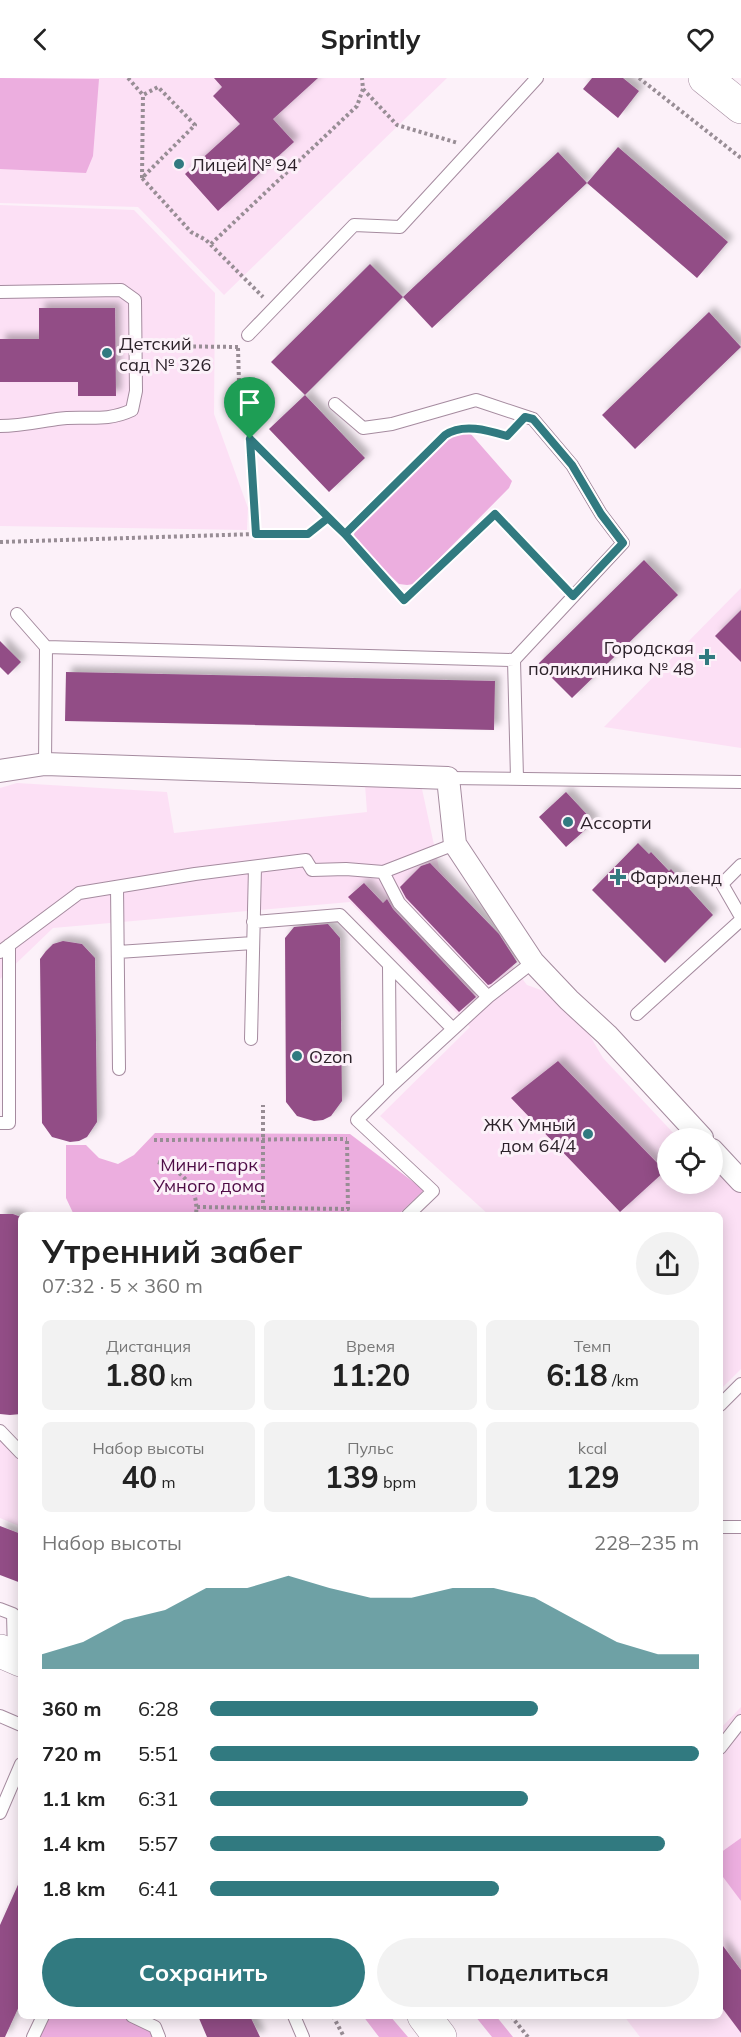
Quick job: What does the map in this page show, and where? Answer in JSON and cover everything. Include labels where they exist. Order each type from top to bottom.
[{"type":"main road","points":[[709,79],[741,107]]},
{"type":"main road","points":[[426,2019],[440,2037]]},
{"type":"street","points":[[0,771],[45,764],[448,778],[455,844],[533,962],[607,1035],[693,1128]]},
{"type":"street","points":[[723,1162],[741,1181]]},
{"type":"lane","points":[[248,335],[354,225],[400,227],[537,78]]},
{"type":"lane","points":[[0,292],[121,290],[135,300],[136,391],[132,410],[117,417],[59,418],[21,426],[0,426]]},
{"type":"lane","points":[[335,404],[363,428],[392,424],[476,400],[533,419],[572,465],[601,514],[623,543],[514,660],[517,778]]},
{"type":"lane","points":[[17,614],[46,647],[45,764]]},
{"type":"lane","points":[[46,647],[514,660]]},
{"type":"lane","points":[[448,778],[741,782]]},
{"type":"lane","points":[[0,1123],[9,1123],[5,948],[79,893],[306,860],[312,870],[346,869],[383,872],[455,844]]},
{"type":"lane","points":[[637,1014],[741,919],[722,884],[741,865]]},
{"type":"lane","points":[[251,1039],[255,867]]},
{"type":"lane","points":[[383,872],[399,903],[488,996]]},
{"type":"lane","points":[[117,887],[119,1069]]},
{"type":"lane","points":[[253,922],[340,915],[453,1029]]},
{"type":"lane","points":[[118,952],[253,943]]},
{"type":"lane","points":[[411,1212],[433,1191],[357,1120],[488,996],[533,962]]},
{"type":"lane","points":[[389,966],[390,1087]]},
{"type":"lane","points":[[723,1402],[741,1384]]},
{"type":"lane","points":[[0,1431],[18,1449]]},
{"type":"lane","points":[[723,1527],[741,1527]]},
{"type":"lane","points":[[0,1609],[13,1614],[12,1656]]},
{"type":"lane","points":[[0,1716],[18,1724]]},
{"type":"lane","points":[[723,1744],[741,1721]]},
{"type":"lane","points":[[0,1813],[18,1771]]},
{"type":"lane","points":[[33,2037],[42,2019]]},
{"type":"lane","points":[[138,2019],[155,2027],[159,2037]]},
{"type":"lane","points":[[295,2019],[303,2037]]},
{"type":"path","points":[[128,78],[143,95],[142,178],[191,232],[211,244],[274,307]]},
{"type":"path","points":[[211,244],[357,106],[363,89],[362,78]]},
{"type":"path","points":[[639,78],[741,158]]},
{"type":"path","points":[[142,178],[195,125],[158,87],[143,95]]},
{"type":"path","points":[[363,89],[397,125],[453,141],[472,149]]},
{"type":"path","points":[[248,335],[239,339],[238,347],[240,417],[250,439],[345,534],[404,600],[495,514],[573,596]]},
{"type":"path","points":[[135,346],[238,347]]},
{"type":"path","points":[[345,534],[445,435],[454,429],[490,431],[507,436],[525,417]]},
{"type":"path","points":[[250,439],[256,534]]},
{"type":"path","points":[[0,542],[308,534],[328,518]]},
{"type":"path","points":[[262,1212],[263,1105]]},
{"type":"path","points":[[197,1207],[348,1209],[347,1139],[357,1120]]},
{"type":"path","points":[[154,1140],[347,1139]]},
{"type":"path","points":[[158,1162],[173,1167],[186,1177],[194,1191],[196,1212]]},
{"type":"path","points":[[335,2019],[344,2037]]},
{"type":"path","points":[[513,2019],[528,2037]]},
{"type":"shaded area","name":"Лицей № 94","points":[[0,78],[447,78],[224,295],[138,207],[0,203]]},
{"type":"shaded area","name":"Детский сад № 326","points":[[0,205],[134,210],[215,293],[214,414],[248,508],[247,530],[0,526]]},
{"type":"shaded area","name":"Городская поликлиника № 48","points":[[741,588],[741,748],[604,727]]},
{"type":"shaded area","points":[[17,783],[167,792],[174,833],[367,812],[365,785],[422,789],[439,868],[527,985],[569,1000],[603,1058],[669,1128],[657,1128],[657,1194],[723,1194],[723,1166],[741,1186],[741,1369],[723,1387],[723,1212],[486,1212],[380,1116],[470,1027],[350,902],[53,928],[0,979],[0,788]]},
{"type":"shaded area","points":[[0,1435],[18,1454],[18,1526],[0,1518]]},
{"type":"shaded area","points":[[741,1707],[741,2037],[640,2037],[626,2019],[723,2019],[723,1726]]},
{"type":"green space","points":[[0,78],[99,79],[93,156],[86,173],[0,169]]},
{"type":"green space","points":[[470,433],[512,481],[509,488],[414,584],[399,584],[355,542],[354,534],[357,527],[450,434]]},
{"type":"green space","name":"Мини-парк Умного дома","points":[[155,1133],[350,1134],[424,1190],[401,1212],[73,1212],[66,1198],[66,1145],[86,1145],[99,1158],[118,1164],[134,1155]]},
{"type":"green space","points":[[741,1838],[741,1901],[723,1877],[723,1851]]},
{"type":"green space","points":[[47,2019],[126,2019],[152,2031],[154,2037],[38,2037]]},
{"type":"green space","points":[[365,2019],[393,2019],[408,2037],[379,2037]]},
{"type":"green space","points":[[477,2019],[498,2019],[513,2037],[492,2037]]},
{"type":"building","points":[[214,78],[318,78],[273,119],[294,142],[218,211],[185,174],[240,124],[213,96],[222,87]]},
{"type":"building","points":[[592,78],[623,78],[639,91],[618,118],[583,89]]},
{"type":"building","points":[[618,147],[728,242],[697,278],[587,183]]},
{"type":"building","points":[[558,152],[587,183],[432,328],[403,297]]},
{"type":"building","points":[[370,264],[403,297],[305,395],[271,362]]},
{"type":"building","points":[[39,308],[115,308],[116,396],[78,396],[78,382],[0,382],[0,339],[39,339]]},
{"type":"building","points":[[709,312],[741,347],[635,449],[602,415]]},
{"type":"building","points":[[305,395],[365,458],[329,492],[269,429]]},
{"type":"building","points":[[644,560],[678,595],[572,698],[538,664]]},
{"type":"building","points":[[741,610],[741,662],[715,636]]},
{"type":"building","points":[[0,641],[21,662],[8,675],[0,667]]},
{"type":"building","points":[[66,672],[495,681],[494,730],[65,721]]},
{"type":"building","points":[[566,792],[594,822],[566,847],[539,817]]},
{"type":"building","points":[[638,843],[649,854],[651,852],[669,871],[671,869],[713,915],[665,963],[592,890]]},
{"type":"building","points":[[430,863],[499,934],[517,962],[491,984],[488,985],[406,898],[400,887],[421,866]]},
{"type":"building","points":[[364,883],[383,903],[387,899],[393,909],[476,997],[459,1012],[348,897]]},
{"type":"building","points":[[328,924],[340,938],[342,1101],[331,1116],[314,1121],[297,1116],[286,1102],[285,938],[294,927]]},
{"type":"building","points":[[63,941],[82,944],[95,958],[97,1122],[87,1137],[70,1142],[52,1137],[42,1123],[40,959],[53,944]]},
{"type":"building","name":"ЖК Умный дом 64/4","points":[[558,1061],[657,1163],[657,1178],[620,1212],[511,1098]]},
{"type":"building","points":[[0,1214],[13,1214],[18,1216],[18,1414],[0,1414]]},
{"type":"building","points":[[0,1526],[18,1533],[18,1582],[0,1575]]},
{"type":"building","points":[[18,1885],[18,2009],[5,2037],[0,2037],[0,1925]]},
{"type":"building","points":[[723,1946],[741,1970],[741,2033],[723,2009]]},
{"type":"building","points":[[199,2019],[251,2019],[260,2037],[207,2037]]},
{"type":"place","name":"Лицей № 94","points":[[179,164]]},
{"type":"place","name":"Детский сад № 326","points":[[107,353]]},
{"type":"place","name":"Городская поликлиника № 48","points":[[707,657]]},
{"type":"place","name":"Ассорти","points":[[568,822]]},
{"type":"place","name":"Фармленд","points":[[618,877]]},
{"type":"place","name":"Ozon","points":[[297,1056]]},
{"type":"place","name":"ЖК Умный дом 64/4","points":[[588,1134]]},
{"type":"route","points":[[250,439],[256,534],[308,534],[328,518],[345,534],[445,435],[454,429],[490,431],[507,436],[525,417],[533,419],[572,465],[601,514],[623,543],[573,596],[495,514],[404,600],[345,534],[250,439]]}]
